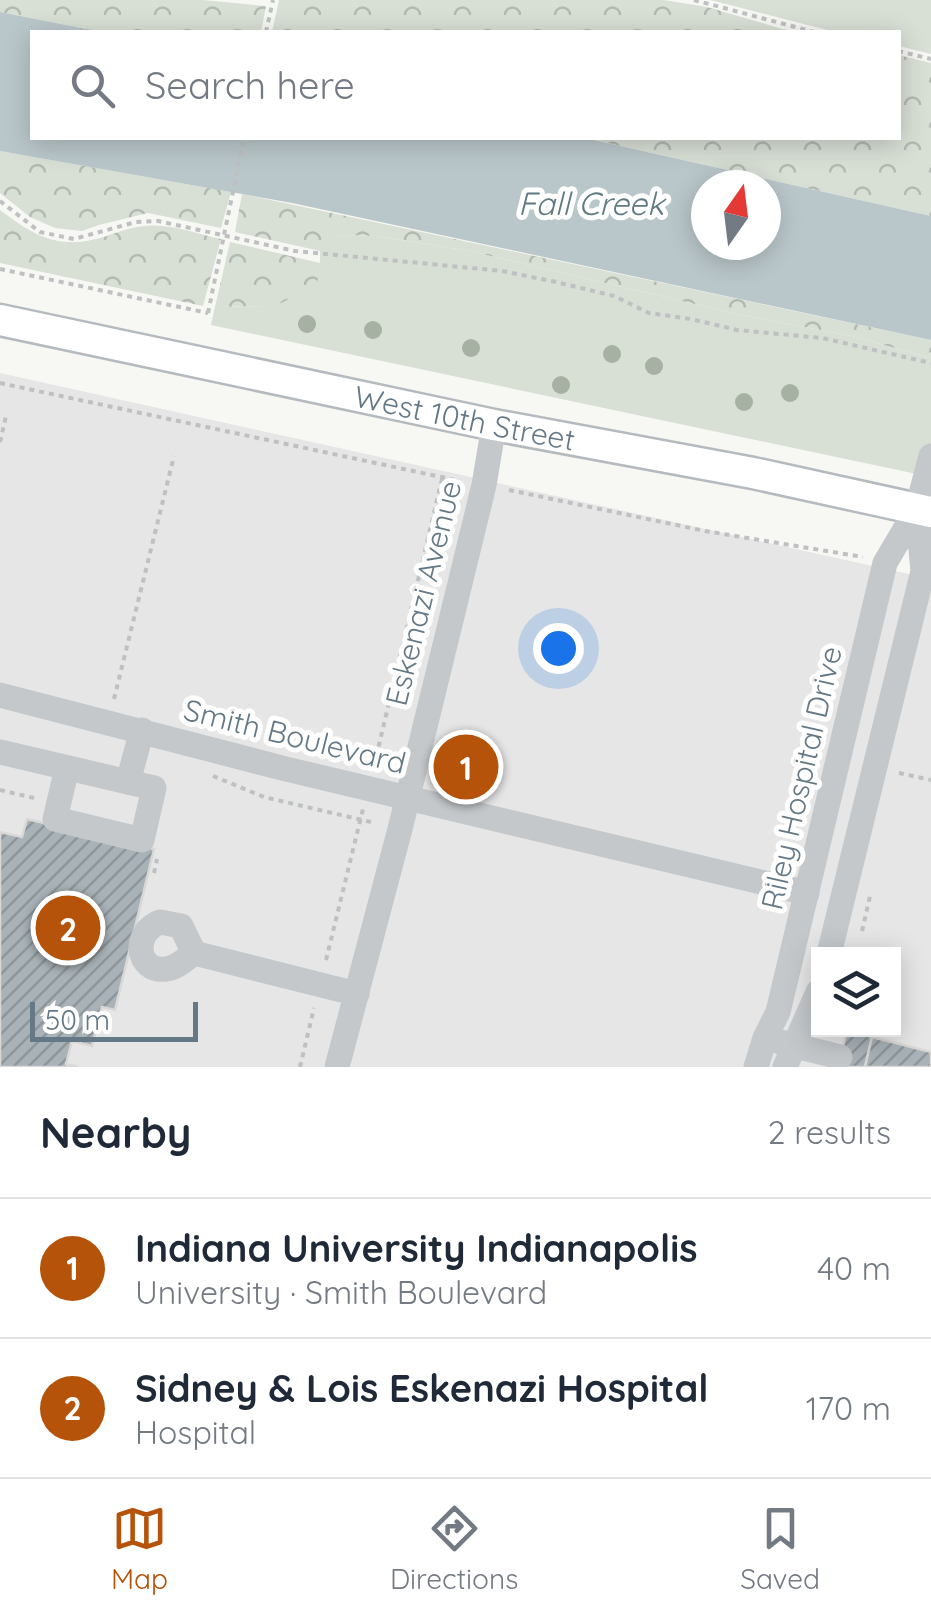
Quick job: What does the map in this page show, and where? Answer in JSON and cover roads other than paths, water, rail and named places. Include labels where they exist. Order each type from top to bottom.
[{"type":"main road","name":"West 10th Street","points":[[0,320],[924,510]]},
{"type":"street","name":"Eskenazi Avenue","points":[[346,1065],[356,994],[484,485],[494,424]]},
{"type":"street","name":"Riley Hospital Drive","points":[[831,947],[923,570],[924,510],[931,456]]},
{"type":"street","name":"Riley Hospital Drive","points":[[756,1067],[778,1012],[886,563],[924,510]]},
{"type":"street","name":"Smith Boulevard","points":[[0,695],[286,769],[807,893]]},
{"type":"street","points":[[128,782],[142,730]]},
{"type":"street","points":[[0,752],[154,788],[142,840],[55,819],[67,768]]},
{"type":"street","points":[[194,953],[356,994]]},
{"type":"street","points":[[790,1056],[811,1008]]},
{"type":"street","points":[[765,1038],[790,1056],[840,1057]]},
{"type":"water","name":"Fall Creek","points":[[0,12],[92,30],[30,30],[30,140],[594,140],[727,170],[691,170],[691,260],[781,260],[781,182],[931,216],[931,340],[292,203],[0,151]]},
{"type":"place","name":"Indiana University Indianapolis","points":[[466,767]]},
{"type":"place","name":"Sidney & Lois Eskenazi Hospital","points":[[68,928]]}]
